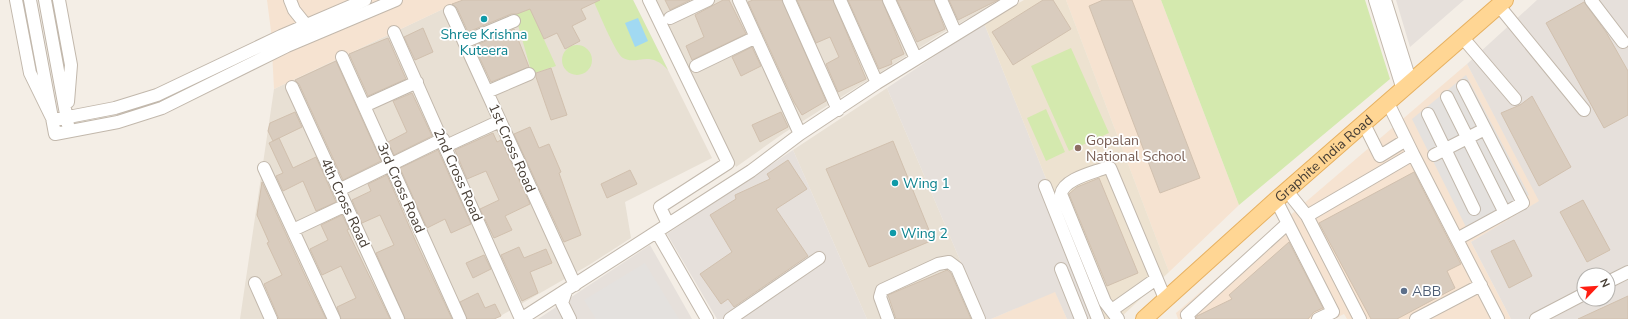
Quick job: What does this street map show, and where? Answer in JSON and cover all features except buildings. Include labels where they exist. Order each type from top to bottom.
[{"type":"main road","name":"Graphite India Road","points":[[1144,319],[1281,195],[1502,3]]},
{"type":"street","points":[[16,0],[30,73],[53,120]]},
{"type":"street","points":[[30,0],[55,134],[118,122],[162,108],[287,46],[396,0]]},
{"type":"street","points":[[45,0],[69,132]]},
{"type":"street","points":[[59,0],[72,65],[67,118]]},
{"type":"street","points":[[290,0],[294,10],[306,25]]},
{"type":"street","points":[[53,120],[115,108],[157,95],[306,25],[364,0]]},
{"type":"street","points":[[649,0],[728,163],[660,207],[668,224]]},
{"type":"street","points":[[670,18],[708,0]]},
{"type":"street","points":[[739,0],[800,134]]},
{"type":"street","points":[[789,0],[838,110]]},
{"type":"street","points":[[840,0],[877,84]]},
{"type":"street","points":[[889,0],[916,59]]},
{"type":"street","points":[[941,0],[956,34]]},
{"type":"street","points":[[1375,0],[1407,86]]},
{"type":"street","points":[[1385,0],[1407,86]]},
{"type":"street","points":[[1591,0],[1623,42]]},
{"type":"street","points":[[521,319],[658,232],[668,224],[751,171],[800,134],[1005,2]]},
{"type":"street","points":[[1502,3],[1584,110]]},
{"type":"street","name":"1st Cross Road","points":[[450,11],[500,121],[570,288]]},
{"type":"street","points":[[464,42],[514,21]]},
{"type":"street","name":"2nd Cross Road","points":[[394,32],[521,319]]},
{"type":"street","points":[[696,66],[756,37]]},
{"type":"street","points":[[1463,38],[1515,99]]},
{"type":"street","name":"3rd Cross Road","points":[[342,57],[460,319]]},
{"type":"street","points":[[487,92],[529,74]]},
{"type":"street","points":[[364,106],[417,82]]},
{"type":"street","points":[[1457,239],[1523,203],[1463,86]]},
{"type":"street","name":"4th Cross Road","points":[[292,87],[398,319]]},
{"type":"street","points":[[1447,98],[1505,213]]},
{"type":"street","points":[[1388,103],[1498,319]]},
{"type":"street","points":[[1428,114],[1474,209]]},
{"type":"street","points":[[339,190],[391,165],[500,121]]},
{"type":"street","points":[[1364,124],[1380,156],[1406,140]]},
{"type":"street","points":[[1434,155],[1485,129]]},
{"type":"street","points":[[1307,216],[1413,154]]},
{"type":"street","points":[[264,168],[334,319]]},
{"type":"street","points":[[1156,279],[1115,315],[1105,302],[1061,194],[1062,190],[1067,184],[1105,168],[1110,168],[1166,300]]},
{"type":"street","points":[[1045,186],[1098,319]]},
{"type":"street","points":[[1281,195],[1307,216],[1360,319]]},
{"type":"street","points":[[1281,195],[1287,224],[1333,312],[1318,319]]},
{"type":"street","points":[[292,230],[346,204]]},
{"type":"street","points":[[1189,319],[1187,315],[1287,224]]},
{"type":"street","points":[[658,232],[707,319]]},
{"type":"street","points":[[730,319],[819,258]]},
{"type":"street","points":[[888,319],[880,297],[882,290],[938,264],[949,262],[958,268],[979,319]]},
{"type":"street","points":[[1061,269],[1081,319]]},
{"type":"street","points":[[1616,278],[1628,272]]},
{"type":"street","points":[[255,283],[271,319]]},
{"type":"street","points":[[1416,319],[1481,285]]},
{"type":"street","points":[[570,288],[562,303],[570,319]]},
{"type":"street","points":[[1536,319],[1576,298]]},
{"type":"shaded area","points":[[267,0],[462,0],[274,89],[271,31]]},
{"type":"shaded area","points":[[462,0],[633,0],[712,158],[625,202],[631,238],[589,265],[495,319],[240,319],[274,89]]},
{"type":"shaded area","points":[[656,0],[1002,0],[949,29],[784,133],[736,167]]},
{"type":"shaded area","name":"Gopalan National School","points":[[1024,0],[1066,0],[1169,272],[1119,319],[1102,319],[984,23]]},
{"type":"shaded area","points":[[1066,0],[1161,0],[1239,205],[1169,272]]},
{"type":"shaded area","points":[[1396,0],[1464,0],[1410,47]]},
{"type":"shaded area","points":[[1537,0],[1628,0],[1628,319],[1511,319],[1471,242],[1539,201],[1467,64]]},
{"type":"shaded area","points":[[984,23],[1102,319],[1067,319],[1055,292],[991,319],[985,319],[887,88]]},
{"type":"shaded area","points":[[1467,64],[1540,201],[1471,242],[1511,319],[1347,319],[1344,314],[1334,319],[1178,319],[1176,313]]},
{"type":"shaded area","points":[[1466,75],[1529,195],[1466,227],[1412,119]]},
{"type":"shaded area","points":[[887,88],[985,319],[867,319],[793,150]]},
{"type":"shaded area","points":[[793,150],[867,319],[717,319],[667,234]]},
{"type":"shaded area","points":[[650,245],[692,319],[538,319]]},
{"type":"shaded area","points":[[645,263],[679,319],[596,319],[584,300]]},
{"type":"shaded area","points":[[1055,291],[1067,319],[991,319]]},
{"type":"green space","points":[[511,0],[526,0],[556,66],[532,74]]},
{"type":"green space","points":[[593,0],[633,0],[668,70],[655,60],[628,60],[623,58],[611,40]]},
{"type":"green space","points":[[1161,0],[1365,0],[1390,79],[1239,205]]},
{"type":"green space","points":[[577,45],[583,46],[591,54],[591,66],[583,74],[577,75],[571,74],[563,66],[562,60],[563,54],[571,46]]},
{"type":"green space","points":[[1071,48],[1109,133],[1069,151],[1031,66]]},
{"type":"green space","points":[[1046,109],[1065,152],[1046,161],[1027,118]]},
{"type":"water","points":[[638,18],[648,41],[635,47],[625,23]]},
{"type":"place","name":"Shree Krishna Kuteera","points":[[484,19]]},
{"type":"place","name":"Gopalan National School","points":[[1078,148]]},
{"type":"place","name":"Wing 1","points":[[895,183]]},
{"type":"place","name":"Wing 2","points":[[893,233]]},
{"type":"place","name":"ABB","points":[[1404,291]]}]
